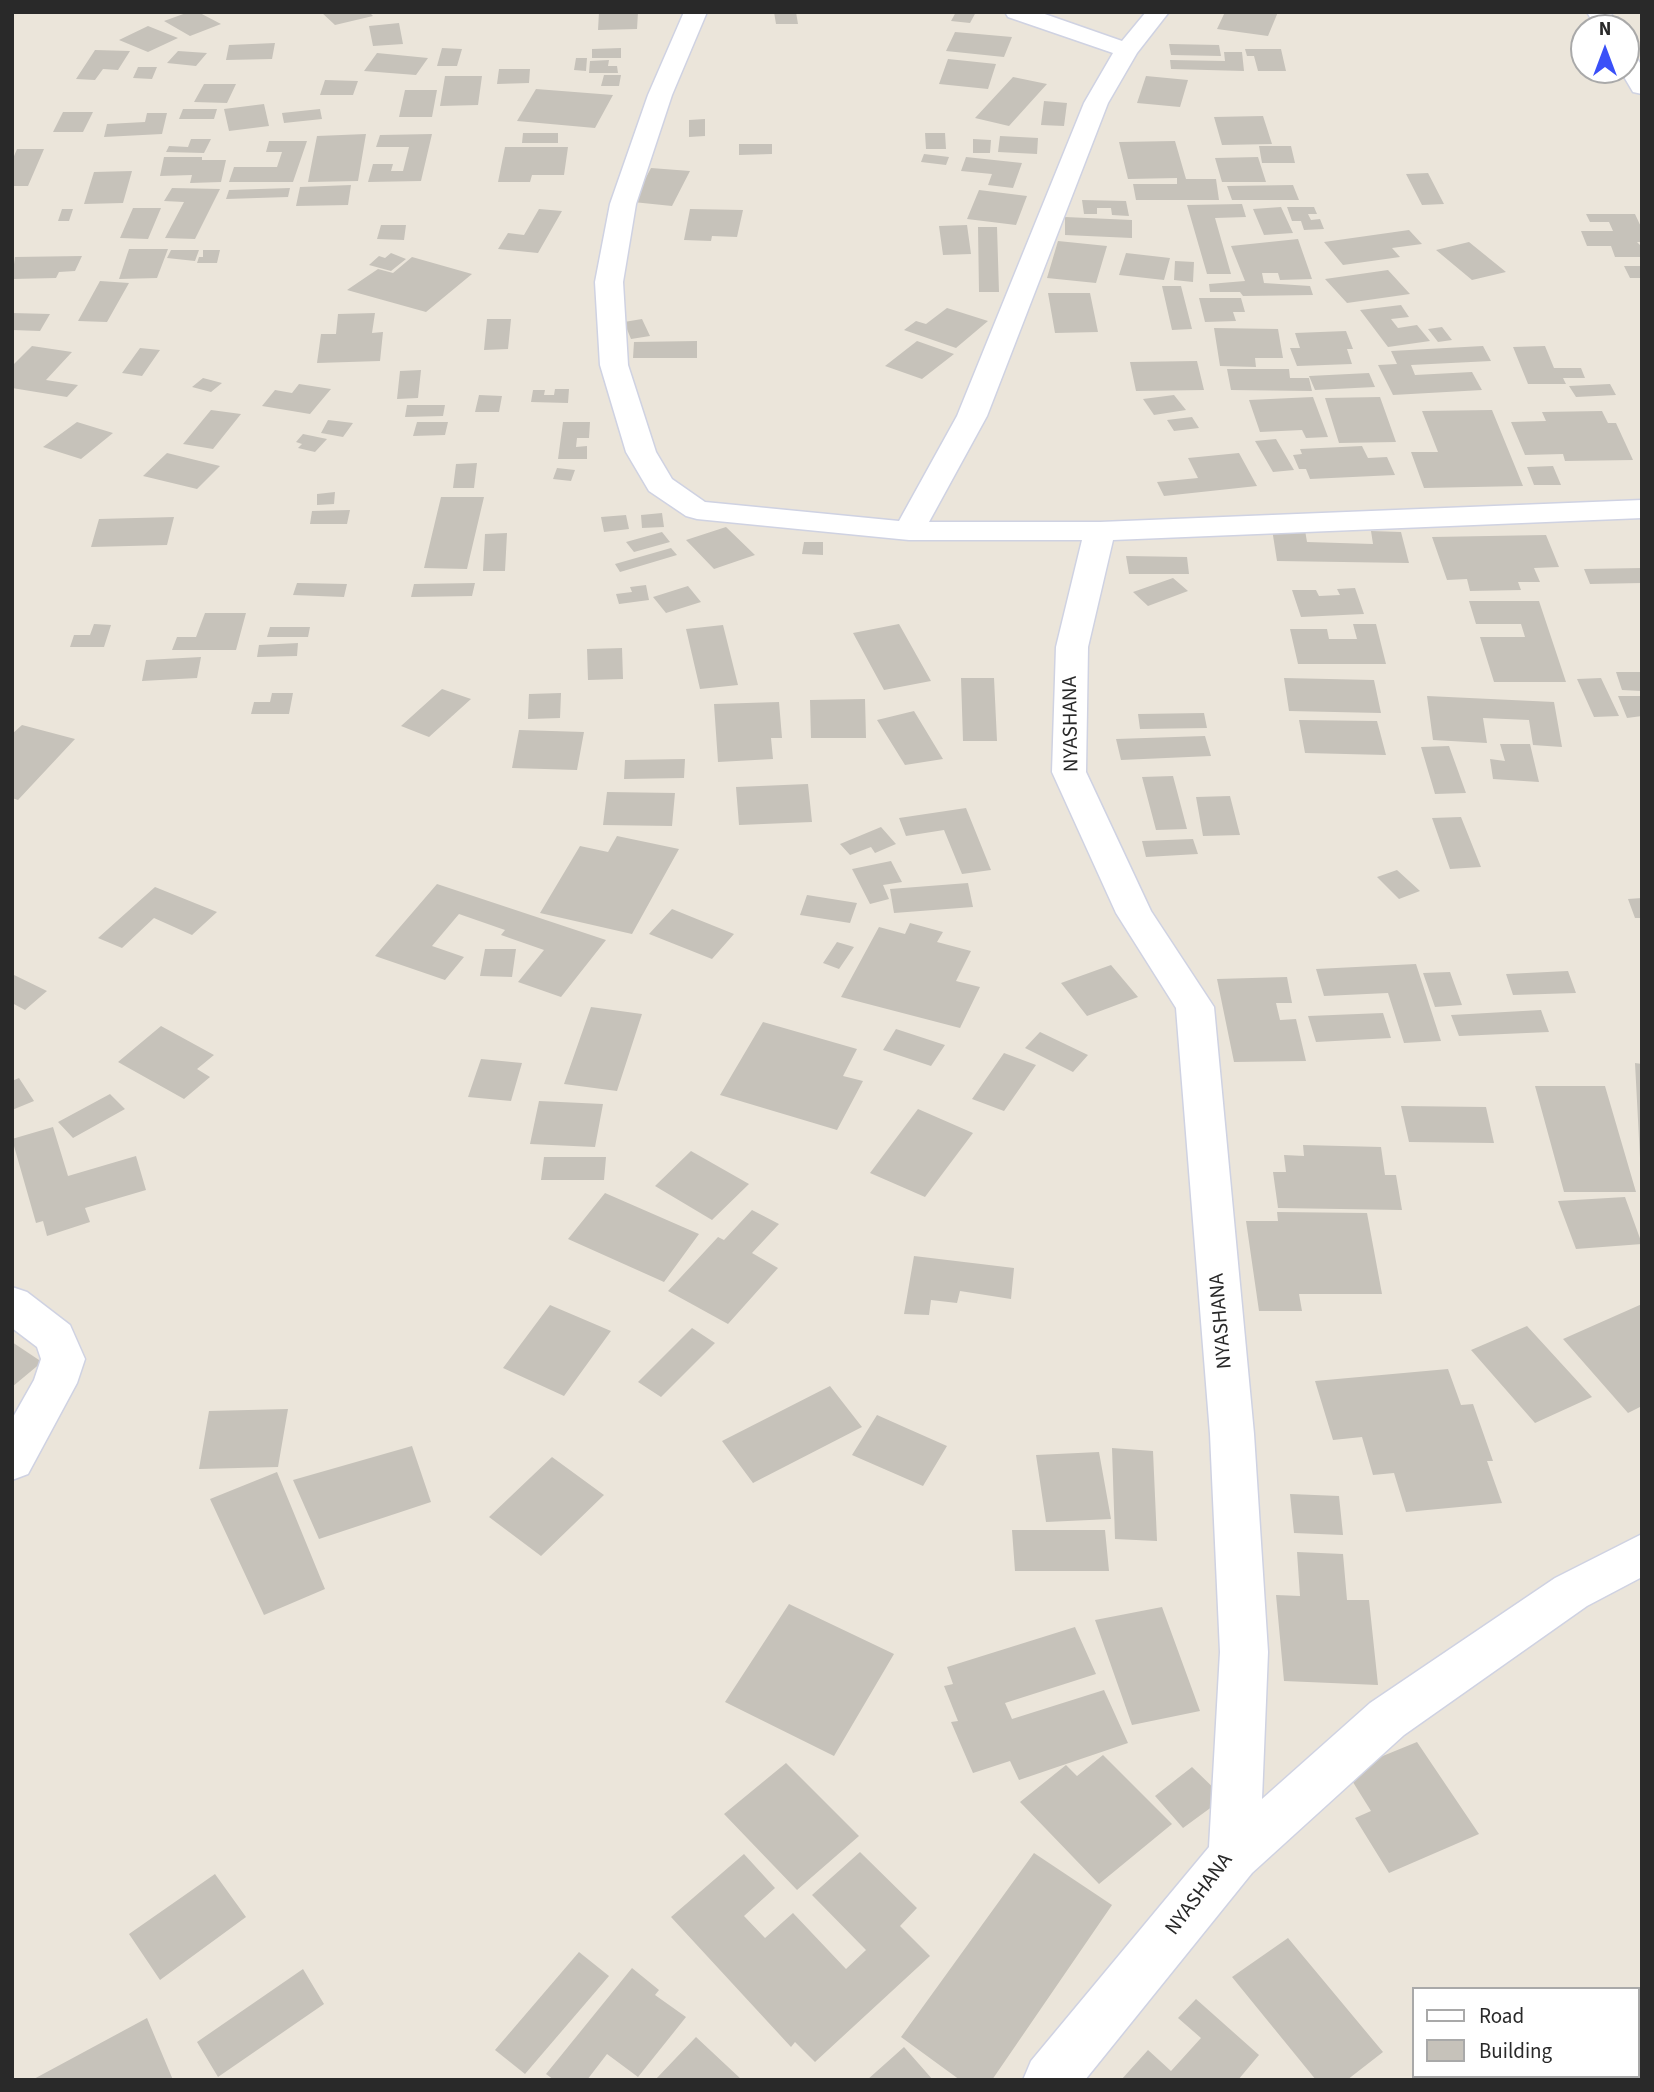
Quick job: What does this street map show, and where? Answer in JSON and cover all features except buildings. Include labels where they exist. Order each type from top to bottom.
[{"type":"street","points":[[696,12],[660,94],[622,204],[609,282],[614,365],[641,452],[660,485],[697,510],[909,531],[1100,531],[1642,509]]},
{"type":"street","points":[[1016,12],[1127,50]]},
{"type":"street","points":[[909,531],[972,416],[1096,103],[1127,50],[1158,12]]},
{"type":"street","name":"NYASHANA","points":[[1050,2080],[1234,1857],[1244,1652],[1232,1434],[1195,1007],[1134,914],[1069,772],[1072,647],[1100,531]]},
{"type":"street","points":[[12,1304],[55,1337],[63,1359],[55,1383],[12,1461]]},
{"type":"street","points":[[1234,1857],[1387,1719],[1570,1592],[1642,1554]]}]
